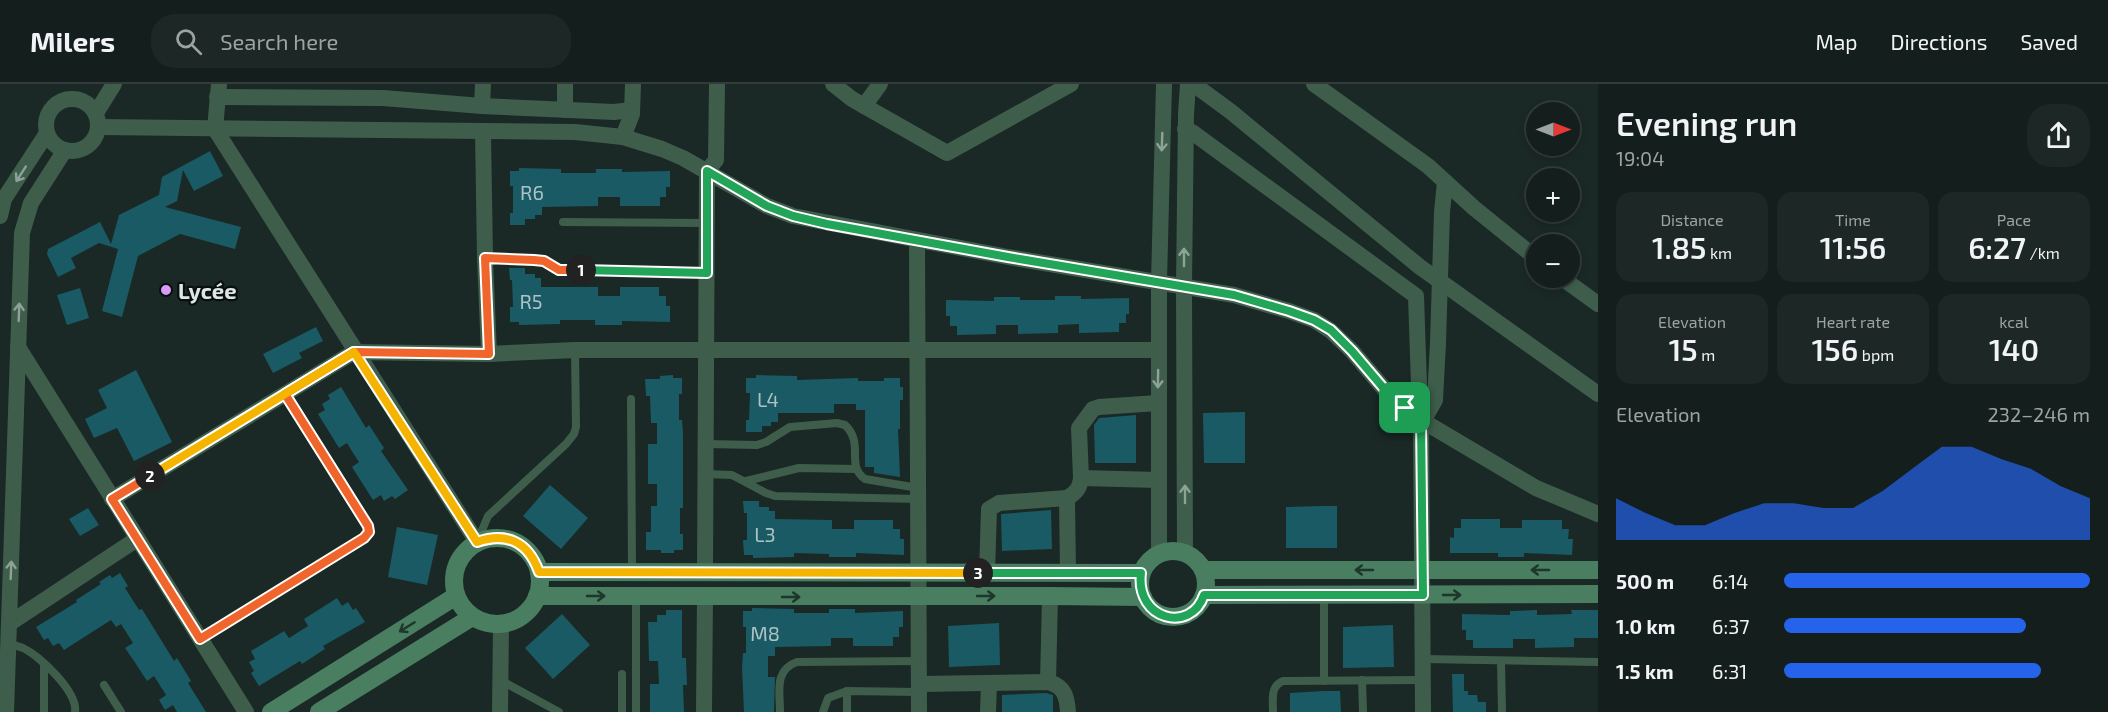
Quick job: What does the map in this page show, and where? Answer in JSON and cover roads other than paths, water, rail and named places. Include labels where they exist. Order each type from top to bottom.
[{"type":"street","points":[[97,120],[84,101],[75,98],[58,102],[47,116],[45,125],[47,134],[57,147],[74,151],[89,145],[94,138],[97,120],[114,84]]},
{"type":"street","points":[[482,106],[483,84]]},
{"type":"street","points":[[565,84],[566,110]]},
{"type":"street","points":[[623,137],[632,110],[633,84]]},
{"type":"street","points":[[705,573],[707,171],[716,160],[717,84]]},
{"type":"street","points":[[833,84],[864,106],[947,153],[1071,84]]},
{"type":"street","points":[[864,106],[880,84]]},
{"type":"street","points":[[1185,552],[1185,129],[1189,84],[1196,86],[1230,111],[1440,281],[1598,394]]},
{"type":"street","points":[[1314,84],[1428,166],[1526,250]]},
{"type":"street","points":[[1158,554],[1158,282],[1162,85]]},
{"type":"street","points":[[477,542],[214,129],[218,91],[383,98],[566,110],[614,112],[632,110]]},
{"type":"street","points":[[97,120],[214,129],[575,132],[623,137],[662,149],[707,171],[767,206],[793,216],[1262,302],[1314,320],[1341,339],[1386,391],[1422,421],[1536,488],[1598,514]]},
{"type":"street","points":[[1185,129],[1416,296],[1419,385],[1405,408]]},
{"type":"street","points":[[483,132],[489,354]]},
{"type":"street","points":[[0,216],[4,200],[47,134]]},
{"type":"street","points":[[6,712],[22,233],[31,203],[65,150]]},
{"type":"street","points":[[1424,712],[1422,421],[1435,400],[1445,182]]},
{"type":"street","points":[[917,240],[920,712]]},
{"type":"street","points":[[1576,288],[1598,304]]},
{"type":"street","points":[[18,347],[246,712]]},
{"type":"street","points":[[112,499],[354,352],[489,354],[575,350],[1158,350]]},
{"type":"street","points":[[987,573],[989,509],[999,503],[1067,498],[1075,493],[1082,478],[1079,428],[1093,409],[1099,406],[1158,403]]},
{"type":"street","points":[[1082,478],[1158,480]]},
{"type":"street","points":[[1067,498],[1068,573]]},
{"type":"street","points":[[489,538],[503,538],[516,542],[535,560],[539,572],[540,584],[532,607],[513,621],[501,624],[490,624],[472,617],[462,607],[453,584],[454,571],[466,550],[477,542],[489,538]]},
{"type":"street","points":[[10,623],[137,539]]},
{"type":"street","points":[[1174,550],[1185,552],[1195,558],[1203,570],[1206,578],[1204,595],[1195,610],[1173,618],[1163,616],[1154,611],[1143,597],[1140,584],[1141,573],[1146,564],[1158,554],[1174,550]]},
{"type":"street","points":[[1203,570],[1598,570]]},
{"type":"street","points":[[539,572],[1141,573]]},
{"type":"street","points":[[1204,595],[1598,594]]},
{"type":"street","points":[[271,712],[456,596]]},
{"type":"street","points":[[537,596],[1143,597]]},
{"type":"street","points":[[1048,682],[1050,596]]},
{"type":"street","points":[[704,712],[705,597]]},
{"type":"street","points":[[319,712],[472,617]]},
{"type":"street","points":[[500,712],[501,624]]},
{"type":"street","points":[[919,688],[1048,682],[1063,690],[1067,699],[1068,712]]},
{"type":"street","points":[[988,712],[989,683]]},
{"type":"lane","points":[[563,222],[707,223]]},
{"type":"lane","points":[[485,258],[544,261],[559,270],[707,273]]},
{"type":"lane","points":[[477,542],[488,516],[574,434],[576,427],[575,350]]},
{"type":"lane","points":[[200,639],[364,538],[369,532],[368,526],[285,394]]},
{"type":"lane","points":[[631,399],[632,572]]},
{"type":"lane","points":[[706,444],[757,445],[790,427],[837,423],[845,425],[855,439],[856,469],[859,474],[866,479],[918,493]]},
{"type":"lane","points":[[746,481],[799,468],[856,469]]},
{"type":"lane","points":[[706,474],[732,475],[776,496],[918,493]]},
{"type":"lane","points":[[1324,595],[1324,681]]},
{"type":"lane","points":[[636,596],[636,712]]},
{"type":"lane","points":[[9,644],[22,647],[44,664],[69,690],[76,705],[75,712]]},
{"type":"lane","points":[[1423,659],[1598,662]]},
{"type":"lane","points":[[780,712],[780,676],[789,665],[797,662],[919,661]]},
{"type":"lane","points":[[1501,661],[1502,712]]},
{"type":"lane","points":[[44,664],[44,712]]},
{"type":"lane","points":[[622,674],[622,712]]},
{"type":"lane","points":[[500,680],[559,712]]},
{"type":"lane","points":[[1362,680],[1362,712]]},
{"type":"lane","points":[[1273,712],[1273,694],[1277,683],[1282,681],[1423,680]]},
{"type":"lane","points":[[104,685],[121,712]]},
{"type":"lane","points":[[823,712],[828,698],[847,691],[919,688]]},
{"type":"lane","points":[[847,691],[847,712]]},
{"type":"place","name":"Lycée","points":[[166,290]]}]
